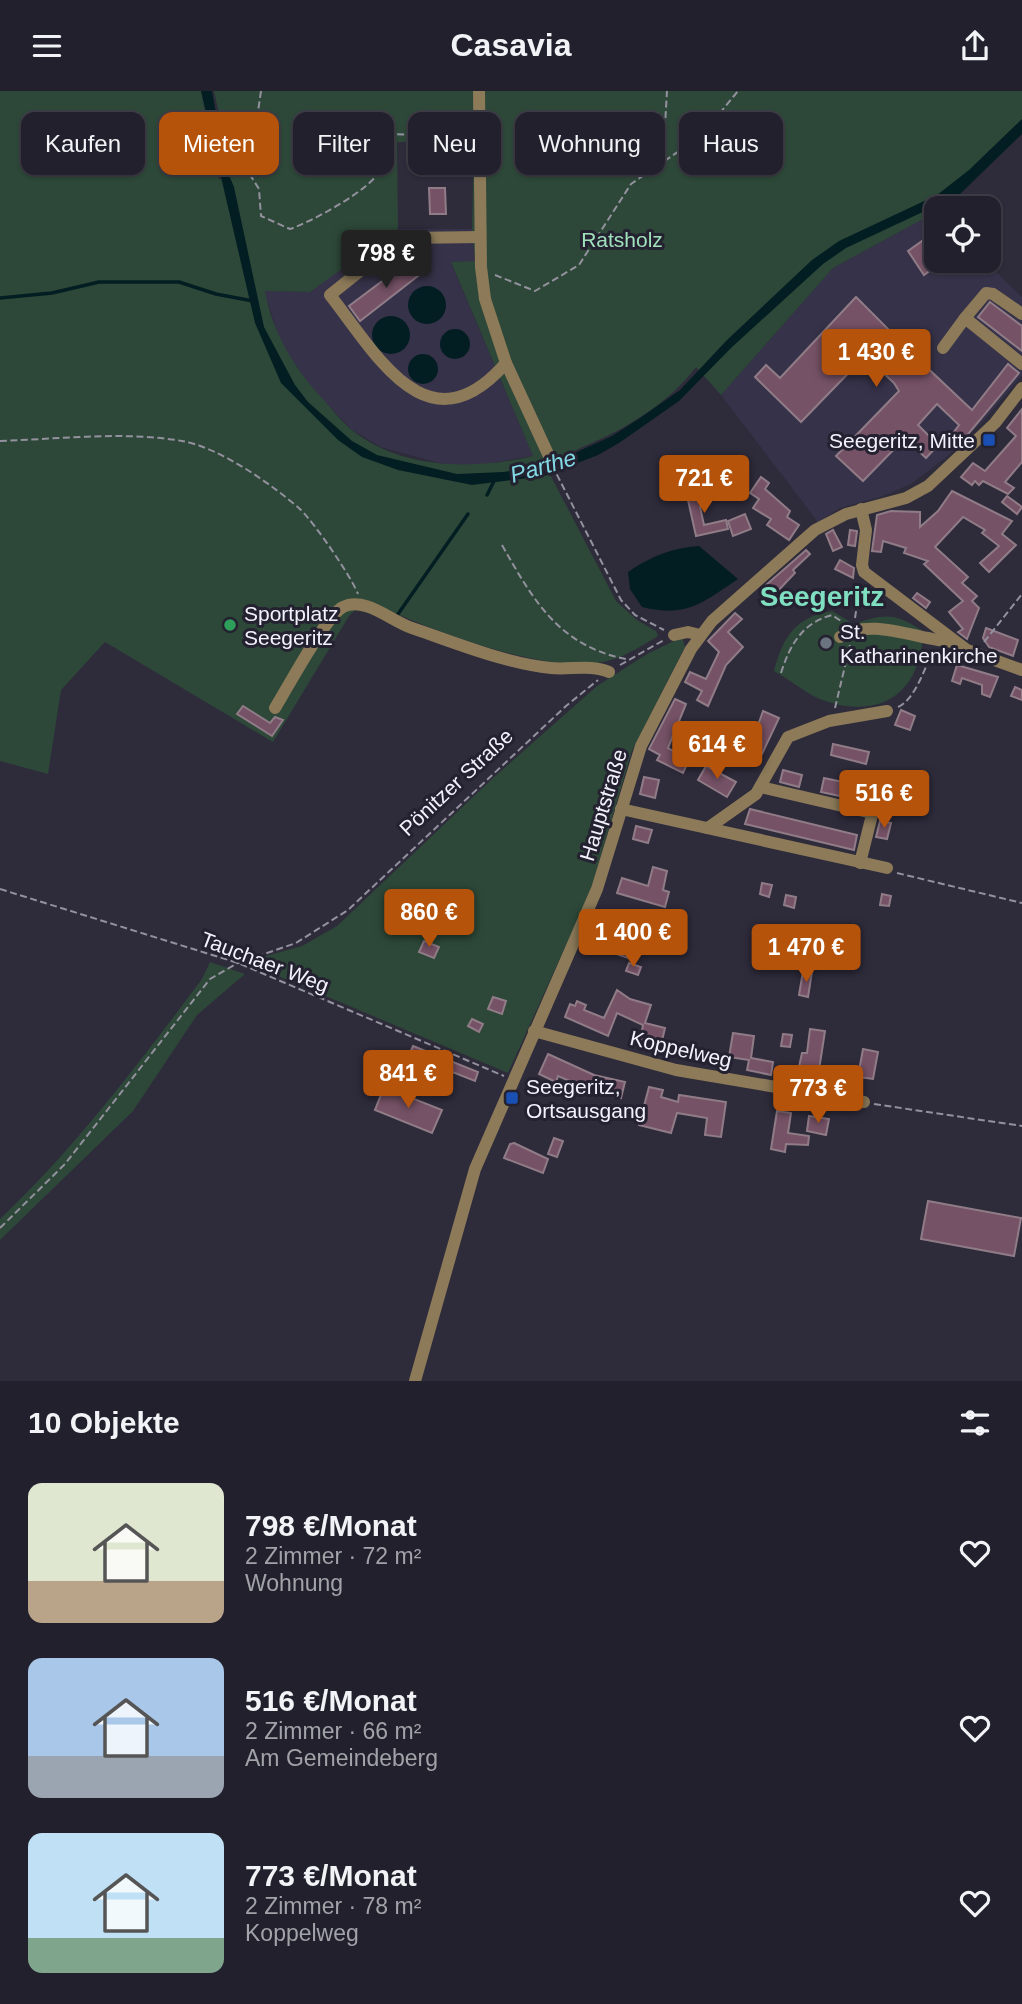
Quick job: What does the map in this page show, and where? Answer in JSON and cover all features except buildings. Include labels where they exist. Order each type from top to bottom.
[{"type":"street","points":[[479,91],[479,112]]},
{"type":"street","points":[[479,175],[481,267],[485,299],[506,363],[548,454]]},
{"type":"street","points":[[480,237],[406,238],[384,251],[330,296],[396,378],[416,394],[444,399],[471,392],[506,363]]},
{"type":"street","points":[[943,348],[986,293],[993,294],[1022,314]]},
{"type":"street","points":[[965,318],[1022,364]]},
{"type":"street","name":"Hauptstraße","points":[[415,1381],[475,1169],[597,889],[641,746],[700,635],[800,542],[833,521],[861,509],[906,498],[928,486],[995,423],[1022,388]]},
{"type":"street","points":[[861,509],[866,530],[862,565],[864,572],[955,642],[979,655],[1022,670]]},
{"type":"street","points":[[275,708],[334,612],[344,606],[363,604],[398,623],[502,657],[551,668],[601,668],[609,672]]},
{"type":"street","points":[[848,631],[869,629],[955,642]]},
{"type":"street","points":[[674,635],[688,632],[700,635]]},
{"type":"street","points":[[708,828],[724,820],[761,787],[788,737],[829,721],[887,711]]},
{"type":"street","points":[[761,787],[872,815],[860,863]]},
{"type":"street","points":[[621,809],[887,868]]},
{"type":"street","name":"Koppelweg","points":[[534,1031],[676,1070],[864,1102]]},
{"type":"path","points":[[261,91],[249,173],[259,189],[261,216],[290,229],[304,224],[370,184],[380,171],[389,134],[408,135]]},
{"type":"path","points":[[665,126],[667,91]]},
{"type":"path","points":[[665,161],[701,136],[738,91]]},
{"type":"path","points":[[481,267],[519,287],[535,291],[558,280],[579,265],[631,184],[644,175]]},
{"type":"path","points":[[0,441],[118,437],[180,440],[200,445],[247,471],[302,511],[355,586],[363,604]]},
{"type":"path","points":[[548,454],[557,478],[621,600],[635,615],[674,635]]},
{"type":"path","points":[[502,545],[538,603],[566,635],[627,660]]},
{"type":"path","points":[[848,631],[861,579]]},
{"type":"path","points":[[979,655],[985,637],[1022,594]]},
{"type":"path","points":[[781,673],[789,647],[808,625],[832,615],[848,631],[851,641],[837,703],[829,721]]},
{"type":"path","name":"Pönitzer Straße","points":[[0,1228],[65,1164],[210,979],[238,963],[296,943],[348,910],[566,706],[627,660],[674,635]]},
{"type":"path","points":[[887,711],[904,704],[912,693],[934,650],[933,639]]},
{"type":"path","points":[[887,868],[1022,903]]},
{"type":"path","name":"Tauchaer Weg","points":[[0,889],[238,963],[512,1080]]},
{"type":"path","points":[[864,1102],[1022,1126]]},
{"type":"shaded area","points":[[924,219],[924,273],[997,273],[1022,297],[1022,375],[985,419],[949,455],[911,484],[883,496],[840,508],[818,522],[721,395],[833,268]]},
{"type":"shaded area","points":[[398,229],[472,229],[475,261],[451,263],[533,456],[470,466],[443,464],[381,447],[352,430],[311,387],[289,356],[278,334],[264,291],[310,292]]},
{"type":"green space","name":"Ratsholz","points":[[0,91],[201,91],[205,112],[159,112],[159,175],[218,175],[219,180],[226,175],[279,175],[279,112],[219,112],[214,91],[1022,91],[1022,120],[978,162],[949,196],[924,196],[924,219],[833,268],[721,395],[696,367],[665,400],[627,425],[544,463],[616,601],[637,620],[656,631],[658,636],[611,660],[586,664],[557,663],[492,649],[458,638],[375,604],[372,614],[355,610],[349,616],[273,742],[105,642],[61,690],[48,774],[0,761]],"holes":[[[408,112],[501,112],[501,175],[473,175],[472,229],[475,261],[451,262],[533,456],[510,461],[463,464],[439,463],[393,453],[352,430],[312,386],[279,335],[265,291],[310,292],[398,229],[397,142],[408,142]]]},
{"type":"green space","points":[[832,611],[854,624],[890,617],[905,621],[923,631],[921,653],[915,671],[906,686],[893,697],[878,704],[861,707],[841,705],[814,696],[774,671],[782,648],[792,631],[809,618]]},
{"type":"green space","points":[[682,637],[685,647],[632,751],[590,892],[508,1073],[252,965],[255,959],[302,946],[337,926],[493,778],[597,686],[647,654]]},
{"type":"green space","points":[[210,962],[245,974],[197,1015],[133,1111],[0,1240],[0,1219],[55,1163],[106,1103],[202,979]]},
{"type":"water","points":[[201,91],[212,91],[216,112],[206,112]]},
{"type":"water","points":[[1022,119],[1022,134],[959,195],[935,196],[969,170]]},
{"type":"water","name":"Parthe","points":[[221,175],[229,175],[234,187],[264,327],[295,385],[308,402],[352,441],[377,455],[457,474],[503,472],[542,466],[612,436],[640,418],[680,390],[727,340],[812,260],[839,241],[924,201],[924,211],[846,248],[823,264],[731,348],[679,401],[598,455],[544,476],[472,485],[398,470],[362,457],[338,440],[281,383],[255,323]]},
{"type":"water","points":[[427,286],[441,291],[446,305],[441,319],[427,324],[413,319],[408,305],[413,291]]},
{"type":"water","points":[[391,316],[405,321],[410,335],[405,349],[391,354],[377,349],[372,335],[377,321]]},
{"type":"water","points":[[455,329],[466,333],[470,344],[466,355],[455,359],[444,355],[440,344],[444,333]]},
{"type":"water","points":[[423,354],[434,358],[438,369],[434,380],[423,384],[412,380],[408,369],[412,358]]},
{"type":"water","points":[[699,546],[738,579],[704,601],[683,609],[671,611],[642,607],[630,589],[628,572],[662,554]]},
{"type":"waterway","points":[[0,298],[52,293],[99,282],[179,282],[216,294],[253,301]]},
{"type":"waterway","points":[[487,495],[494,481]]},
{"type":"waterway","points":[[398,614],[468,514]]},
{"type":"place","name":"Seegeritz, Mitte","points":[[989,440]]},
{"type":"place","name":"Sportplatz Seegeritz","points":[[230,625]]},
{"type":"place","name":"St. Katharinenkirche","points":[[826,643]]},
{"type":"place","name":"Seegeritz, Ortsausgang","points":[[512,1098]]},
{"type":"district","name":"Seegeritz","points":[[822,596]]}]
